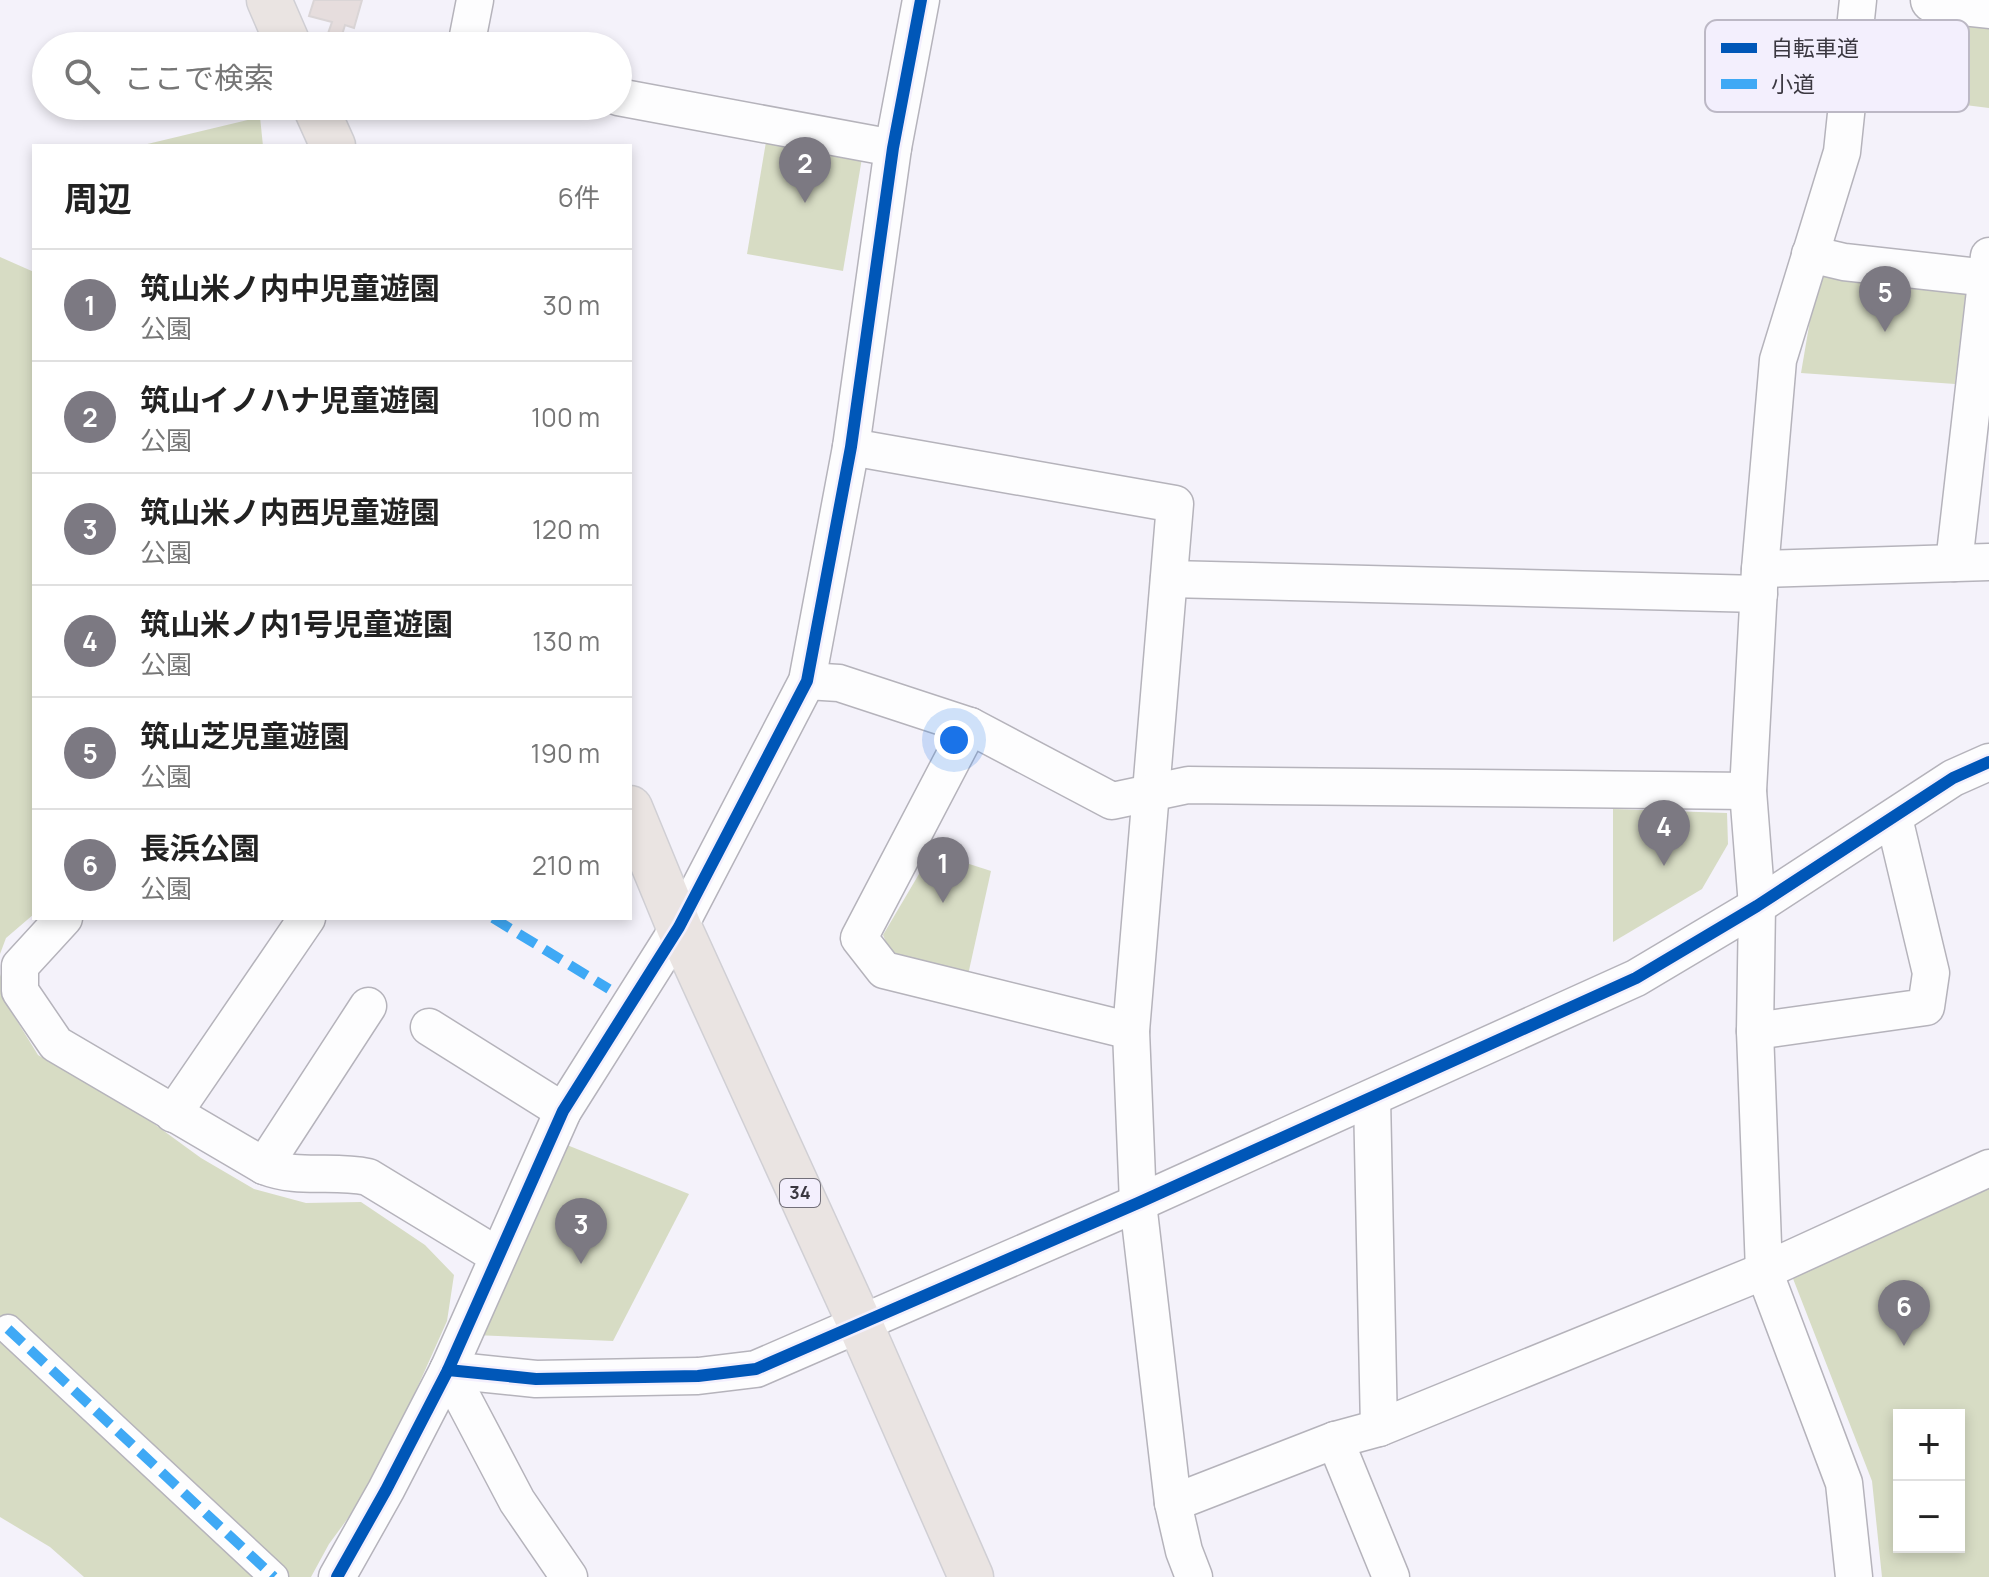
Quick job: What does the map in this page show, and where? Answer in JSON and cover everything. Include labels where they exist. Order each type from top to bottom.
[{"type":"main road","points":[[269,0],[283,32]]},
{"type":"main road","points":[[321,120],[332,144]]},
{"type":"main road","name":"34","points":[[632,813],[679,927],[860,1324],[971,1577]]},
{"type":"street","points":[[469,32],[475,0]]},
{"type":"street","points":[[337,1577],[448,1370],[563,1111],[679,927],[807,681],[851,447],[893,148],[921,0]]},
{"type":"street","points":[[1856,20],[1858,0]]},
{"type":"street","points":[[1933,0],[1989,6]]},
{"type":"street","points":[[632,100],[893,148]]},
{"type":"street","points":[[1846,112],[1842,152],[1778,360],[1759,581],[1748,791],[1757,906],[1755,1031],[1764,1271],[1844,1483],[1854,1577]]},
{"type":"street","points":[[1169,579],[1759,581],[1972,562],[1988,271],[1844,262],[1810,254]]},
{"type":"street","points":[[851,447],[1175,504],[1131,1031],[1138,1203],[1173,1503],[1184,1551],[1194,1577]]},
{"type":"street","points":[[807,681],[839,683],[970,726],[1112,801],[1188,785],[1748,791]]},
{"type":"street","points":[[970,726],[859,938],[884,970],[1131,1031]]},
{"type":"street","points":[[448,1370],[536,1379],[698,1376],[756,1369],[1138,1203],[1636,978],[1757,906],[1953,778],[1989,762]]},
{"type":"street","points":[[1755,1031],[1926,1007],[1931,973],[1894,818]]},
{"type":"street","points":[[62,920],[20,966],[20,991],[56,1044],[264,1166],[284,1174],[349,1173],[368,1177],[498,1256]]},
{"type":"street","points":[[173,1114],[306,920]]},
{"type":"street","points":[[264,1166],[368,1006]]},
{"type":"street","points":[[429,1027],[563,1111]]},
{"type":"street","points":[[1372,1098],[1379,1428]]},
{"type":"street","points":[[1173,1503],[1335,1440],[1379,1428],[1764,1271],[1989,1168]]},
{"type":"street","points":[[8,1329],[274,1577]]},
{"type":"street","points":[[448,1370],[517,1501],[569,1577]]},
{"type":"street","points":[[1335,1440],[1391,1577]]},
{"type":"green space","points":[[1969,21],[1989,24],[1989,108],[1969,106]]},
{"type":"green space","points":[[247,120],[260,120],[263,144],[147,144]]},
{"type":"green space","points":[[767,136],[863,152],[843,271],[747,254]]},
{"type":"green space","points":[[0,257],[32,271],[32,916],[6,938],[0,954]]},
{"type":"green space","points":[[1818,273],[1966,290],[1955,384],[1801,373]]},
{"type":"green space","points":[[1613,809],[1727,813],[1728,844],[1702,889],[1613,942]]},
{"type":"green space","points":[[932,852],[991,871],[968,975],[894,960],[883,935]]},
{"type":"green space","points":[[0,974],[14,1016],[38,1055],[146,1118],[201,1158],[254,1189],[306,1203],[361,1202],[425,1245],[454,1275],[447,1321],[376,1480],[329,1544],[311,1577],[84,1577],[50,1547],[0,1517]]},
{"type":"green space","points":[[567,1145],[689,1194],[613,1341],[474,1335]]},
{"type":"green space","points":[[1989,1188],[1989,1577],[1882,1577],[1872,1481],[1792,1276]]},
{"type":"building","points":[[314,0],[362,0],[354,28],[345,25],[343,32],[328,32],[332,22],[309,16]]},
{"type":"marked path","points":[[496,920],[609,989]]},
{"type":"marked path","points":[[8,1329],[274,1577]]},
{"type":"cycle path","points":[[337,1577],[448,1370],[563,1111],[679,927],[807,681],[851,447],[893,148],[921,0]]},
{"type":"cycle path","points":[[448,1370],[536,1379],[698,1376],[756,1369],[1138,1203],[1636,978],[1757,906],[1953,778],[1989,762]]},
{"type":"place","name":"筑山イノハナ児童遊園","points":[[805,203]]},
{"type":"place","name":"筑山芝児童遊園","points":[[1885,332]]},
{"type":"place","name":"筑山米ノ内1号児童遊園","points":[[1664,866]]},
{"type":"place","name":"筑山米ノ内中児童遊園","points":[[943,903]]},
{"type":"place","name":"筑山米ノ内西児童遊園","points":[[581,1264]]},
{"type":"place","name":"長浜公園","points":[[1904,1346]]}]
